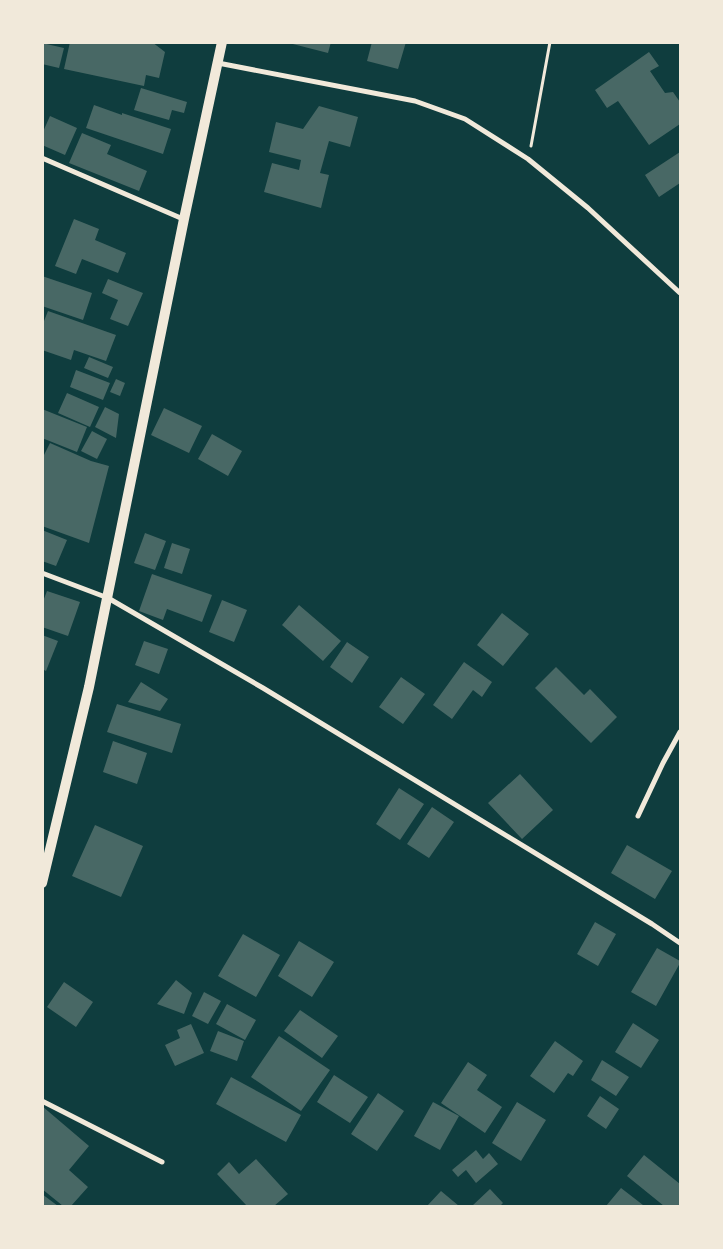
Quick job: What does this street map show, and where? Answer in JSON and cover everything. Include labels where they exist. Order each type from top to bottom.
[{"type":"main road","points":[[42,883],[89,687],[222,42]]},
{"type":"street","points":[[218,63],[415,101],[465,119],[528,159],[588,208],[680,293]]},
{"type":"street","points":[[42,158],[184,219]]},
{"type":"street","points":[[42,573],[108,598],[263,688],[652,924],[680,943]]},
{"type":"street","points":[[638,816],[680,732]]},
{"type":"street","points":[[42,1100],[162,1162]]},
{"type":"path","points":[[528,159],[550,42]]},
{"type":"building","points":[[70,42],[152,42],[165,52],[159,78],[146,75],[144,86],[64,69]]},
{"type":"building","points":[[285,42],[331,42],[328,53]]},
{"type":"building","points":[[372,42],[406,42],[398,69],[367,61]]},
{"type":"building","points":[[42,43],[64,48],[59,68],[42,64]]},
{"type":"building","points":[[649,52],[659,66],[650,71],[665,93],[673,92],[680,102],[680,124],[649,145],[618,101],[607,108],[595,90]]},
{"type":"building","points":[[141,88],[187,102],[184,113],[172,110],[169,120],[134,110]]},
{"type":"building","points":[[94,105],[171,129],[163,154],[86,128]]},
{"type":"building","points":[[319,106],[358,117],[350,147],[329,141],[320,173],[329,175],[321,208],[264,192],[272,163],[299,170],[301,160],[269,152],[276,122],[303,129]]},
{"type":"building","points":[[50,116],[77,128],[65,155],[42,145],[42,134]]},
{"type":"building","points":[[82,133],[111,145],[107,154],[147,171],[139,191],[69,163]]},
{"type":"building","points":[[680,152],[680,183],[659,197],[645,175]]},
{"type":"building","points":[[74,219],[99,229],[95,240],[126,253],[118,273],[82,259],[76,274],[55,266]]},
{"type":"building","points":[[42,276],[92,293],[83,320],[42,306]]},
{"type":"building","points":[[108,279],[143,293],[128,326],[110,319],[118,300],[102,293]]},
{"type":"building","points":[[48,311],[116,335],[106,361],[74,350],[71,360],[42,350],[42,326]]},
{"type":"building","points":[[89,357],[113,367],[108,378],[84,368]]},
{"type":"building","points":[[76,370],[110,383],[103,400],[70,387]]},
{"type":"building","points":[[116,379],[125,383],[120,396],[110,392]]},
{"type":"building","points":[[67,393],[99,407],[90,427],[58,413]]},
{"type":"building","points":[[105,407],[119,414],[116,438],[95,427]]},
{"type":"building","points":[[164,408],[202,426],[189,453],[151,435]]},
{"type":"building","points":[[42,409],[87,427],[77,452],[42,438]]},
{"type":"building","points":[[92,431],[107,439],[97,459],[81,451]]},
{"type":"building","points":[[212,434],[242,451],[228,476],[198,459]]},
{"type":"building","points":[[50,443],[91,461],[109,466],[89,543],[42,526],[42,459]]},
{"type":"building","points":[[42,530],[67,540],[56,566],[42,561]]},
{"type":"building","points":[[145,533],[166,541],[155,570],[134,563]]},
{"type":"building","points":[[172,543],[190,549],[182,574],[164,568]]},
{"type":"building","points":[[152,574],[212,595],[202,622],[167,609],[163,620],[139,611]]},
{"type":"building","points":[[47,591],[80,602],[68,636],[42,627],[42,604]]},
{"type":"building","points":[[222,600],[247,610],[234,642],[209,632]]},
{"type":"building","points":[[299,605],[341,641],[323,661],[282,625]]},
{"type":"building","points":[[502,613],[529,634],[503,666],[477,645]]},
{"type":"building","points":[[42,635],[58,641],[46,671],[42,669]]},
{"type":"building","points":[[144,641],[168,649],[159,674],[135,665]]},
{"type":"building","points":[[347,642],[369,657],[352,683],[330,667]]},
{"type":"building","points":[[464,662],[492,682],[482,697],[473,690],[452,719],[433,705]]},
{"type":"building","points":[[556,667],[584,695],[590,689],[617,717],[591,743],[535,688]]},
{"type":"building","points":[[401,677],[425,694],[403,724],[379,707]]},
{"type":"building","points":[[141,682],[168,699],[160,711],[128,702]]},
{"type":"building","points":[[117,704],[181,724],[172,753],[107,732]]},
{"type":"building","points":[[113,741],[147,753],[137,784],[103,772]]},
{"type":"building","points":[[520,774],[553,810],[522,839],[488,803]]},
{"type":"building","points":[[399,788],[424,804],[400,840],[376,824]]},
{"type":"building","points":[[432,807],[454,822],[429,858],[407,844]]},
{"type":"building","points":[[95,825],[143,846],[121,897],[72,876]]},
{"type":"building","points":[[627,845],[672,871],[655,899],[611,873]]},
{"type":"building","points":[[595,922],[616,934],[598,966],[577,954]]},
{"type":"building","points":[[243,934],[280,955],[256,997],[218,976]]},
{"type":"building","points":[[299,941],[334,962],[312,997],[278,976]]},
{"type":"building","points":[[657,948],[680,961],[680,963],[656,1006],[631,992]]},
{"type":"building","points":[[176,980],[192,993],[184,1014],[157,1004]]},
{"type":"building","points":[[64,982],[93,1002],[76,1027],[47,1007]]},
{"type":"building","points":[[204,992],[221,1001],[208,1024],[192,1016]]},
{"type":"building","points":[[227,1004],[256,1020],[245,1040],[216,1024]]},
{"type":"building","points":[[300,1010],[338,1036],[322,1058],[284,1031]]},
{"type":"building","points":[[633,1023],[659,1040],[641,1068],[615,1052]]},
{"type":"building","points":[[191,1024],[204,1053],[175,1066],[165,1045],[180,1038],[177,1030]]},
{"type":"building","points":[[218,1031],[244,1041],[237,1061],[210,1051]]},
{"type":"building","points":[[279,1036],[330,1070],[301,1111],[251,1077]]},
{"type":"building","points":[[555,1041],[583,1061],[573,1076],[568,1073],[554,1093],[530,1076]]},
{"type":"building","points":[[602,1060],[629,1077],[616,1096],[591,1080]]},
{"type":"building","points":[[468,1062],[487,1075],[477,1090],[502,1107],[485,1133],[441,1103]]},
{"type":"building","points":[[334,1075],[368,1097],[350,1123],[317,1102]]},
{"type":"building","points":[[231,1077],[301,1115],[286,1142],[216,1104]]},
{"type":"building","points":[[378,1093],[404,1111],[377,1151],[351,1134]]},
{"type":"building","points":[[600,1096],[619,1109],[606,1129],[587,1116]]},
{"type":"building","points":[[433,1102],[459,1116],[440,1150],[414,1136]]},
{"type":"building","points":[[517,1102],[546,1120],[521,1161],[492,1143]]},
{"type":"building","points":[[42,1106],[89,1146],[69,1170],[88,1187],[71,1206],[63,1206],[42,1189]]},
{"type":"building","points":[[476,1150],[483,1159],[489,1153],[498,1164],[476,1183],[466,1170],[458,1177],[452,1170]]},
{"type":"building","points":[[644,1155],[680,1184],[679,1206],[664,1206],[627,1176]]},
{"type":"building","points":[[256,1159],[288,1194],[274,1206],[247,1206],[217,1174],[229,1162],[239,1174]]},
{"type":"building","points":[[621,1188],[643,1205],[606,1206]]},
{"type":"building","points":[[490,1189],[503,1203],[500,1206],[472,1206]]},
{"type":"building","points":[[441,1191],[459,1206],[427,1206]]},
{"type":"building","points":[[42,1194],[58,1206],[42,1206]]}]
